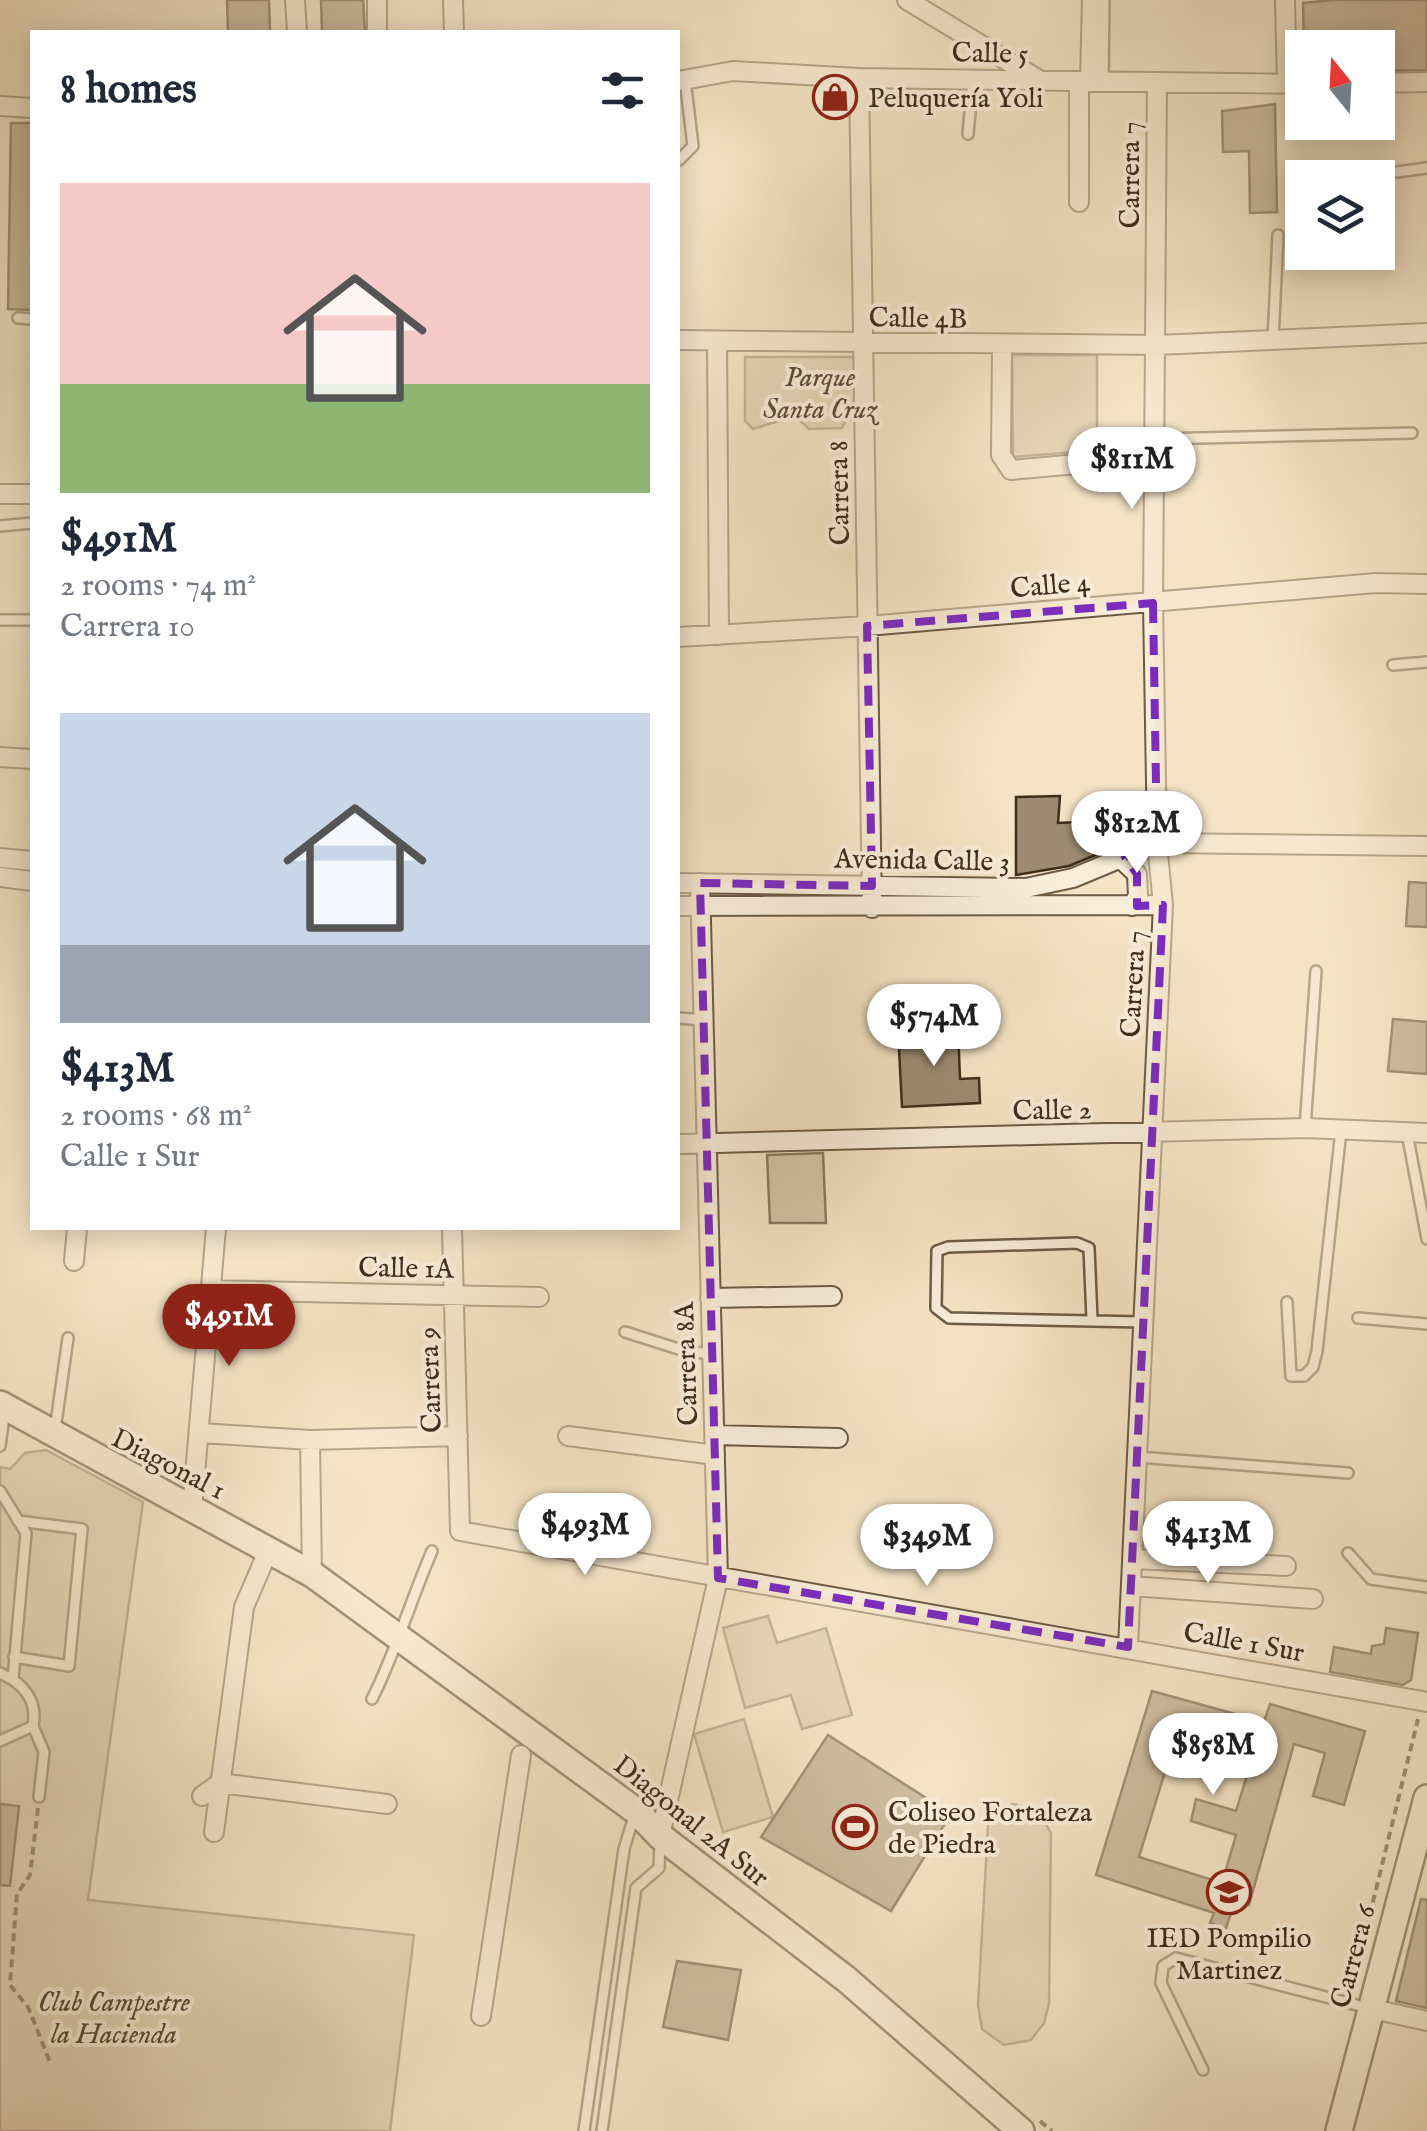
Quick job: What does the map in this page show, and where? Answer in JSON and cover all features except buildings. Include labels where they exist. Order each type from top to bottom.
[{"type":"main road","name":"Diagonal 1","points":[[3,1406],[55,1438],[312,1574]]},
{"type":"main road","name":"Diagonal 2A Sur","points":[[312,1574],[401,1640],[528,1746],[636,1811],[660,1836],[846,1979],[995,2120],[1021,2131]]},
{"type":"main road","name":"Carrera 6","points":[[1339,2131],[1358,2005],[1427,1798]]},
{"type":"street","points":[[295,0],[297,30]]},
{"type":"street","points":[[376,30],[377,0]]},
{"type":"street","points":[[453,0],[454,30]]},
{"type":"street","points":[[907,0],[1040,80]]},
{"type":"street","points":[[1079,202],[1091,81],[1092,0]]},
{"type":"street","points":[[1285,0],[1289,30]]},
{"type":"street","name":"Calle 5","points":[[681,80],[733,72],[858,78],[1285,84]]},
{"type":"street","name":"Carrera 8","points":[[858,78],[872,908]]},
{"type":"street","name":"Carrera 7","points":[[1128,1648],[1164,905],[1158,843],[1153,603],[1158,439],[1157,82]]},
{"type":"street","points":[[1395,83],[1427,82]]},
{"type":"street","points":[[0,106],[30,108]]},
{"type":"street","name":"Calle 4B","points":[[680,340],[1157,345],[1427,333]]},
{"type":"street","points":[[717,342],[719,635]]},
{"type":"street","points":[[1002,345],[1001,455],[1005,465],[1011,470],[1100,462]]},
{"type":"street","points":[[0,494],[30,494]]},
{"type":"street","name":"Calle 4","points":[[680,636],[867,626],[1376,584],[1427,584]]},
{"type":"street","points":[[0,757],[30,758]]},
{"type":"street","points":[[1158,843],[1427,846]]},
{"type":"street","name":"Avenida Calle 3","points":[[680,884],[1026,888],[1073,878],[1158,843]]},
{"type":"street","points":[[0,858],[30,861]]},
{"type":"street","points":[[1121,859],[1137,874],[1138,896],[1132,906]]},
{"type":"street","points":[[0,877],[30,881]]},
{"type":"street","name":"Carrera 8A","points":[[660,1836],[718,1578],[700,884]]},
{"type":"street","name":"Avenida Calle 3","points":[[680,906],[1164,905]]},
{"type":"street","name":"Calle 2","points":[[680,1144],[1305,1128],[1427,1133]]},
{"type":"street","points":[[74,1262],[77,1230]]},
{"type":"street","points":[[192,1509],[216,1230]]},
{"type":"street","name":"Carrera 9","points":[[452,1230],[460,1531]]},
{"type":"street","name":"Calle 1A","points":[[211,1290],[539,1297]]},
{"type":"street","points":[[710,1298],[832,1296]]},
{"type":"street","points":[[200,1433],[310,1440],[458,1436]]},
{"type":"street","points":[[568,1436],[715,1445],[838,1438]]},
{"type":"street","points":[[310,1440],[312,1574]]},
{"type":"street","name":"Calle 1 Sur","points":[[460,1531],[1425,1701]]},
{"type":"street","points":[[214,1832],[246,1592],[270,1549]]},
{"type":"street","points":[[1132,1558],[1286,1566]]},
{"type":"street","points":[[1131,1586],[1313,1599]]},
{"type":"street","points":[[481,2016],[528,1746]]},
{"type":"street","points":[[202,1796],[220,1783],[387,1804]]},
{"type":"street","points":[[1358,2005],[1427,2021]]},
{"type":"lane","points":[[1091,81],[1104,0]]},
{"type":"lane","points":[[680,159],[693,146],[681,80]]},
{"type":"lane","points":[[968,134],[973,80]]},
{"type":"lane","points":[[1397,172],[1427,168]]},
{"type":"lane","points":[[1274,340],[1278,235]]},
{"type":"lane","points":[[18,318],[30,319]]},
{"type":"lane","points":[[1158,439],[1412,433]]},
{"type":"lane","points":[[0,526],[30,524]]},
{"type":"lane","points":[[0,620],[30,620]]},
{"type":"lane","points":[[1394,665],[1427,662]]},
{"type":"lane","points":[[1305,1128],[1316,971]]},
{"type":"lane","points":[[680,1018],[704,1020]]},
{"type":"lane","points":[[1287,1302],[1292,1376],[1304,1376],[1314,1367],[1317,1351],[1341,1130]]},
{"type":"lane","points":[[1407,1132],[1427,1239]]},
{"type":"lane","points":[[1092,1319],[1089,1248],[1077,1243],[948,1246],[938,1251],[936,1308],[949,1318],[1143,1322]]},
{"type":"lane","points":[[1358,1318],[1427,1324]]},
{"type":"lane","points":[[625,1332],[685,1351],[712,1354]]},
{"type":"lane","points":[[55,1438],[68,1338]]},
{"type":"lane","points":[[0,1446],[3,1406]]},
{"type":"lane","points":[[1137,1458],[1348,1473]]},
{"type":"lane","points":[[0,1491],[26,1533],[12,1679]]},
{"type":"lane","points":[[14,1657],[69,1666],[82,1529],[18,1521]]},
{"type":"lane","points":[[372,1698],[401,1640],[410,1602],[432,1552]]},
{"type":"lane","points":[[1348,1554],[1370,1579],[1427,1587]]},
{"type":"lane","points":[[0,1674],[28,1693],[36,1711],[33,1726],[44,1752],[39,1797]]},
{"type":"lane","points":[[0,1741],[33,1726]]},
{"type":"lane","points":[[584,2131],[624,1848],[636,1811]]},
{"type":"lane","points":[[602,2131],[636,1888],[659,1868],[660,1836]]},
{"type":"lane","points":[[1202,2070],[1161,1982],[1163,1966],[1176,1958],[1358,2005]]},
{"type":"path","points":[[1358,2005],[1425,1701]]},
{"type":"path","points":[[39,1797],[30,1875],[17,1894],[10,1985],[28,2007],[50,2062]]},
{"type":"highlighted area","points":[[1153,603],[1157,843],[1125,857],[1137,874],[1137,906],[1163,905],[1128,1647],[718,1578],[700,883],[872,886],[867,626]]},
{"type":"green space","points":[[1012,355],[1097,355],[1097,430],[1086,451],[1013,457]]},
{"type":"green space","name":"Parque Santa Cruz","points":[[745,357],[861,357],[864,419],[846,420],[842,428],[809,429],[795,416],[753,429],[745,421]]},
{"type":"green space","points":[[823,1153],[826,1223],[770,1223],[767,1155]]},
{"type":"green space","name":"Club Campestre la Hacienda","points":[[46,1450],[143,1502],[88,1900],[414,1935],[390,2131],[0,2131],[0,1467],[10,1469],[25,1453]]},
{"type":"green space","points":[[768,1616],[777,1643],[826,1628],[852,1715],[802,1729],[791,1695],[745,1708],[723,1628]]},
{"type":"green space","points":[[744,1719],[773,1817],[723,1832],[694,1734]]},
{"type":"green space","points":[[1012,1804],[1037,1809],[1051,1833],[1049,2003],[1044,2023],[1031,2040],[1004,2045],[982,2029],[978,2005],[988,1826],[992,1816]]},
{"type":"place","name":"Peluquería Yoli","points":[[835,97]]},
{"type":"place","name":"Coliseo Fortaleza de Piedra","points":[[855,1827]]},
{"type":"place","name":"IED Pompilio Martinez","points":[[1229,1892]]}]
